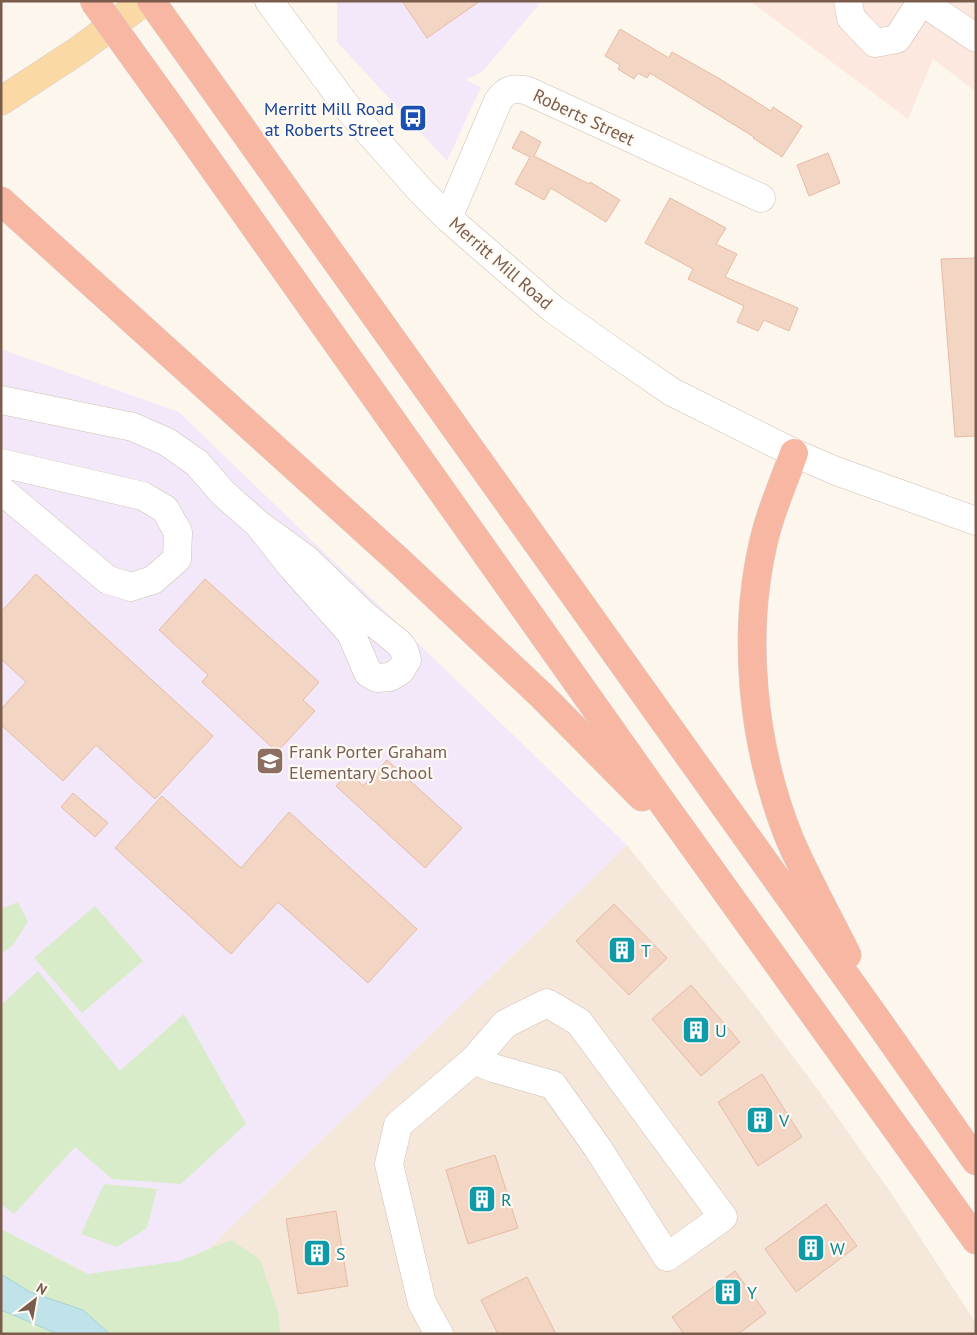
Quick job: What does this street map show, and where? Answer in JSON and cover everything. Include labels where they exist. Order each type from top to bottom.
[{"type":"highway","points":[[94,1],[976,1240]]},
{"type":"highway","points":[[151,1],[976,1161]]},
{"type":"highway","points":[[1,202],[350,516],[527,681],[608,761],[715,874]]},
{"type":"highway","points":[[794,453],[766,532],[754,595],[752,654],[759,731],[771,783],[790,840],[880,1024]]},
{"type":"main road","points":[[1,101],[79,50],[145,1]]},
{"type":"street","name":"Merritt Mill Road","points":[[269,1],[352,112],[420,190],[448,218],[553,309],[672,392],[836,472],[976,521]]},
{"type":"street","points":[[848,1],[851,18],[875,43],[897,39],[921,2],[976,38]]},
{"type":"street","name":"Roberts Street","points":[[448,218],[498,101],[502,94],[518,88],[761,198]]},
{"type":"street","points":[[1,400],[133,427],[167,442],[197,463],[223,493],[258,524],[306,559],[363,614],[400,644],[404,650],[406,660],[400,671],[390,677],[377,678],[368,673],[351,633],[292,567],[258,524]]},
{"type":"street","points":[[1,463],[143,496],[165,509],[178,532],[177,559],[153,580],[131,587],[108,580],[1,490]]},
{"type":"street","points":[[439,1334],[422,1303],[389,1164],[398,1125],[474,1060],[505,1024],[547,1002],[579,1022],[723,1217],[667,1257],[597,1147],[553,1085],[493,1068],[474,1060]]},
{"type":"shaded area","points":[[337,1],[542,1],[482,72],[465,80],[481,87],[447,161],[337,42]]},
{"type":"shaded area","points":[[750,1],[976,1],[976,92],[933,59],[908,119]]},
{"type":"shaded area","name":"Frank Porter Graham Elementary School","points":[[1,349],[179,412],[627,845],[120,1334],[1,1314]]},
{"type":"shaded area","points":[[627,845],[754,1005],[816,1087],[889,1190],[972,1317],[976,1324],[976,1334],[120,1334]]},
{"type":"green space","points":[[18,902],[28,922],[12,946],[1,954],[1,909]]},
{"type":"green space","points":[[95,906],[143,961],[82,1013],[34,958]]},
{"type":"green space","points":[[38,971],[120,1071],[184,1014],[246,1124],[181,1184],[112,1179],[75,1147],[14,1214],[1,1204],[1,1005]]},
{"type":"green space","points":[[104,1184],[157,1189],[147,1228],[117,1247],[81,1234]]},
{"type":"green space","points":[[1,1229],[88,1274],[180,1261],[231,1240],[260,1259],[279,1315],[280,1334],[1,1334]]},
{"type":"water","points":[[1,1274],[30,1292],[83,1310],[110,1334],[58,1334],[1,1310]]},
{"type":"building","points":[[402,1],[480,1],[427,38]]},
{"type":"building","points":[[620,29],[669,58],[672,52],[771,111],[773,107],[802,126],[782,157],[754,137],[650,73],[647,78],[638,73],[634,79],[618,69],[620,65],[605,56]]},
{"type":"building","points":[[521,131],[541,142],[534,156],[589,184],[590,182],[620,200],[606,222],[551,188],[544,200],[515,184],[530,157],[512,148]]},
{"type":"building","points":[[828,153],[840,183],[809,196],[797,165]]},
{"type":"building","points":[[670,198],[726,228],[716,244],[737,254],[725,277],[798,308],[789,331],[764,320],[758,331],[737,322],[744,306],[688,279],[693,269],[645,243]]},
{"type":"building","points":[[976,258],[976,436],[955,437],[941,259]]},
{"type":"building","points":[[36,574],[213,736],[155,799],[96,745],[63,781],[1,725],[1,709],[26,682],[1,659],[1,612]]},
{"type":"building","points":[[205,579],[319,682],[303,700],[315,711],[277,752],[202,682],[208,675],[159,630]]},
{"type":"building","points":[[387,760],[462,828],[425,868],[336,786],[349,771],[363,786]]},
{"type":"building","points":[[73,793],[108,823],[95,837],[61,807]]},
{"type":"building","points":[[162,796],[241,868],[289,812],[417,929],[368,983],[278,902],[231,954],[115,848]]},
{"type":"building","name":"T","points":[[614,904],[667,958],[629,995],[576,941]]},
{"type":"building","name":"U","points":[[691,985],[740,1042],[701,1076],[652,1019]]},
{"type":"building","name":"V","points":[[762,1074],[802,1137],[758,1166],[718,1102]]},
{"type":"building","name":"R","points":[[495,1155],[518,1228],[468,1244],[446,1170]]},
{"type":"building","name":"W","points":[[826,1204],[857,1246],[796,1292],[765,1249]]},
{"type":"building","name":"S","points":[[336,1211],[348,1286],[298,1294],[286,1219]]},
{"type":"building","name":"Y","points":[[735,1271],[766,1313],[738,1334],[684,1334],[672,1317]]},
{"type":"building","points":[[527,1277],[556,1334],[498,1334],[481,1300]]},
{"type":"place","name":"Merritt Mill Road at Roberts Street","points":[[413,118]]},
{"type":"place","name":"Frank Porter Graham Elementary School","points":[[270,761]]},
{"type":"place","name":"T","points":[[622,950]]},
{"type":"place","name":"U","points":[[696,1030]]},
{"type":"place","name":"V","points":[[760,1120]]},
{"type":"place","name":"R","points":[[482,1199]]},
{"type":"place","name":"W","points":[[811,1248]]},
{"type":"place","name":"S","points":[[317,1253]]},
{"type":"place","name":"Y","points":[[728,1292]]}]
